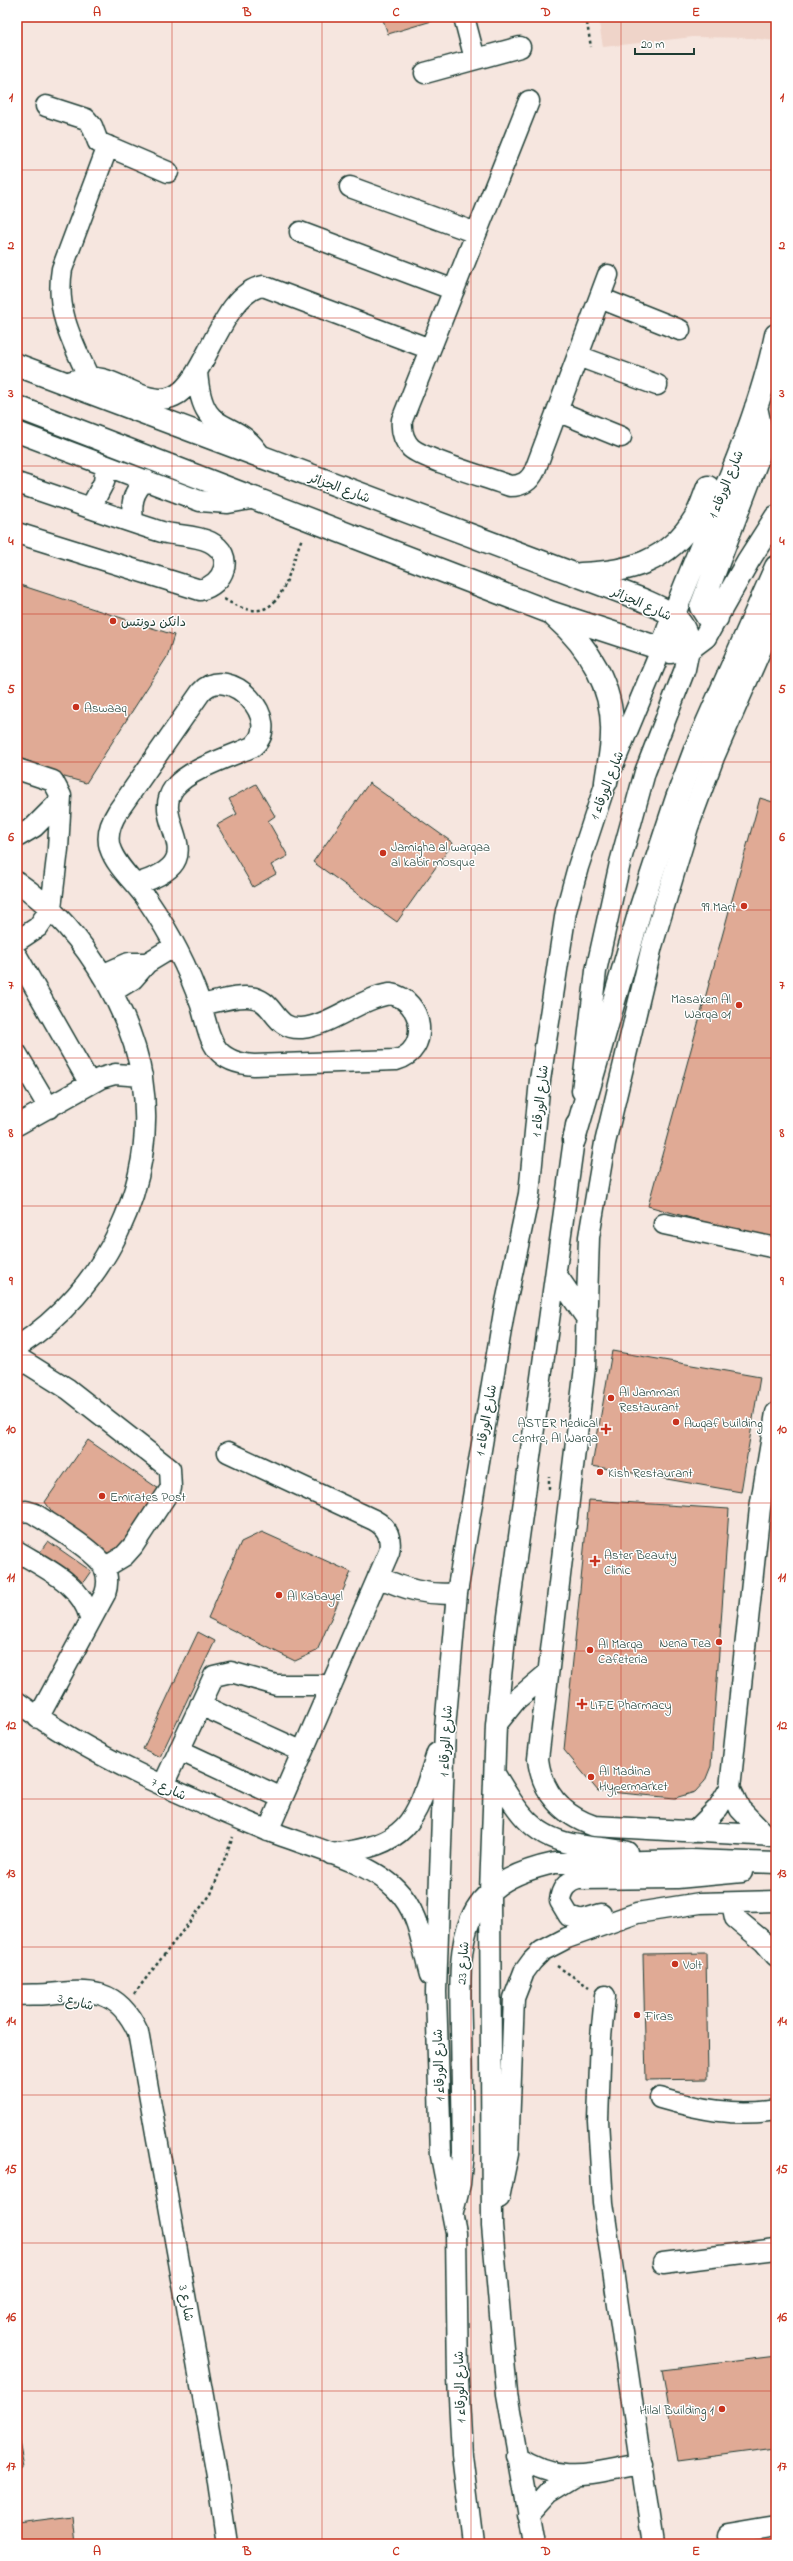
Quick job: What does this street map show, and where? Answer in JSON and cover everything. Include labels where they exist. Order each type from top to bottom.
[{"type":"main road","name":"شارع الورقاء 1","points":[[661,650],[673,614],[756,407],[776,335]]},
{"type":"main road","name":"شارع الجزائر","points":[[17,365],[574,575],[673,614],[685,629],[689,649]]},
{"type":"main road","points":[[17,407],[309,518],[552,613],[661,650],[671,652],[689,649],[705,637],[748,561],[776,517]]},
{"type":"main road","points":[[574,575],[608,573],[633,568],[649,561],[676,542],[695,518],[720,462],[756,407]]},
{"type":"main road","points":[[717,618],[708,618],[701,607],[759,454],[761,430],[756,407]]},
{"type":"main road","points":[[574,1140],[641,907],[677,798],[695,750],[773,572]]},
{"type":"main road","points":[[552,613],[580,642],[592,658],[607,694],[612,713],[612,734],[606,782]]},
{"type":"street","points":[[464,17],[475,59]]},
{"type":"street","points":[[425,74],[520,47]]},
{"type":"street","points":[[529,101],[430,349],[401,426],[404,438],[417,452],[510,486],[522,484],[532,476],[608,275]]},
{"type":"street","points":[[46,106],[86,119],[92,126],[95,138],[108,146],[168,172]]},
{"type":"street","points":[[89,378],[65,325],[61,311],[60,282],[62,268],[108,146]]},
{"type":"street","points":[[350,186],[476,233]]},
{"type":"street","points":[[300,232],[454,290]]},
{"type":"street","points":[[66,383],[89,378],[101,379],[155,399],[165,399],[179,393],[197,371],[214,338],[234,309],[252,290],[263,286],[274,288],[430,349]]},
{"type":"street","points":[[600,298],[680,330]]},
{"type":"street","points":[[578,356],[657,385]]},
{"type":"street","points":[[197,371],[201,400],[210,417],[244,437],[262,458]]},
{"type":"street","points":[[557,411],[621,437]]},
{"type":"street","points":[[17,432],[188,497],[213,503],[235,502],[256,498]]},
{"type":"street","points":[[91,507],[104,482],[106,466]]},
{"type":"street","points":[[133,522],[132,502],[134,493],[146,480]]},
{"type":"street","points":[[17,483],[174,535],[210,542],[218,548],[223,556],[224,570],[217,583],[209,588],[190,588],[17,533]]},
{"type":"street","points":[[771,1836],[594,1826],[573,1817],[555,1802],[543,1782],[538,1759],[585,1367],[587,1264],[591,1223],[619,1076],[652,946],[688,827],[717,750],[765,640],[771,605],[773,572]]},
{"type":"street","points":[[534,2544],[507,2394],[492,2225],[490,1892],[496,1725],[530,1446],[556,1274],[596,971],[620,863],[645,772],[685,669],[689,649]]},
{"type":"street","name":"شارع الورقاء 1","points":[[473,2544],[462,2455],[458,2379],[457,2254],[453,2213],[441,2156],[436,1992],[444,1728],[457,1592],[504,1312],[529,1194],[540,1080],[566,911],[580,860],[606,782],[661,650]]},
{"type":"street","points":[[136,884],[159,877],[168,869],[175,859],[178,842],[168,812],[173,789],[184,778],[252,747],[263,733],[263,721],[255,706],[240,691],[226,683],[215,682],[201,692],[113,819],[109,833],[110,847],[113,855],[136,884],[175,946],[201,1005],[217,1051],[223,1057],[237,1064],[254,1065],[396,1060],[403,1058],[414,1049],[419,1036],[419,1020],[413,1007],[403,998],[390,994],[302,1028],[281,1022],[267,1005],[255,998],[201,1005]]},
{"type":"street","points":[[17,769],[53,781],[60,791],[58,849],[50,908],[38,927],[17,941]]},
{"type":"street","points":[[17,837],[34,826],[60,802]]},
{"type":"street","points":[[17,882],[50,908],[80,942],[107,983],[132,1039],[142,1076],[145,1112],[141,1162],[132,1199],[118,1235],[102,1262],[76,1298],[39,1333],[17,1347]]},
{"type":"street","points":[[107,983],[133,978],[147,963],[175,946]]},
{"type":"street","points":[[17,956],[90,1084]]},
{"type":"street","points":[[17,1054],[49,1108]]},
{"type":"street","points":[[17,1125],[90,1084],[115,1074],[142,1076]]},
{"type":"street","points":[[664,1224],[776,1248]]},
{"type":"street","points":[[556,1274],[587,1319]]},
{"type":"street","points":[[17,1357],[68,1389],[170,1470],[172,1482],[168,1494],[133,1546],[124,1556],[104,1568]]},
{"type":"street","points":[[694,1832],[718,1808],[730,1788],[768,1508],[776,1413]]},
{"type":"street","points":[[228,1452],[381,1524],[389,1536],[390,1544],[378,1577],[301,1750],[268,1831]]},
{"type":"street","points":[[17,1513],[26,1511],[33,1513],[97,1557],[104,1568],[107,1588],[38,1718]]},
{"type":"street","points":[[17,1550],[75,1589],[87,1608],[90,1618]]},
{"type":"street","points":[[378,1577],[414,1592],[440,1594],[457,1592]]},
{"type":"street","points":[[163,1785],[210,1681],[225,1672],[276,1685],[330,1685]]},
{"type":"street","points":[[496,1725],[516,1700],[548,1673]]},
{"type":"street","name":"شارع 7","points":[[17,1702],[38,1718],[75,1740],[163,1785],[268,1831],[374,1872],[404,1897],[416,1919],[436,1992]]},
{"type":"street","points":[[200,1705],[301,1750]]},
{"type":"street","name":"شارع 7","points":[[330,1854],[365,1849],[378,1845],[410,1822],[423,1798],[444,1728]]},
{"type":"street","points":[[179,1750],[282,1798]]},
{"type":"street","points":[[495,1773],[517,1810],[545,1834],[568,1843],[619,1850],[660,1861]]},
{"type":"street","points":[[730,1788],[740,1809],[771,1836]]},
{"type":"street","name":"شارع 23","points":[[453,2213],[460,2184],[463,2152],[460,1976],[462,1942],[474,1912],[490,1892],[515,1875],[555,1864],[660,1861],[776,1863]]},
{"type":"street","points":[[700,1903],[668,1899],[645,1901],[622,1906],[581,1920],[569,1916],[560,1901],[563,1889],[572,1881],[578,1879],[677,1878],[776,1867]]},
{"type":"street","points":[[492,2225],[508,2154],[514,1998],[524,1972],[542,1951],[567,1938],[610,1921],[664,1907],[700,1903],[776,1902]]},
{"type":"street","points":[[732,1903],[735,1918],[764,1942],[776,1956]]},
{"type":"street","name":"شارع 3","points":[[47,1994],[86,1991],[106,1997],[122,2008],[138,2032],[145,2062],[227,2544]]},
{"type":"street","points":[[17,1995],[47,1994]]},
{"type":"street","name":"شارع 3","points":[[47,1994],[79,1999],[106,2010],[126,2029],[145,2062]]},
{"type":"street","points":[[605,1996],[599,2079],[600,2161],[608,2244],[654,2544]]},
{"type":"street","points":[[660,2098],[698,2108],[722,2112],[776,2110]]},
{"type":"street","points":[[663,2264],[776,2249]]},
{"type":"street","points":[[517,2456],[544,2470],[574,2476],[642,2464]]},
{"type":"street","points":[[528,2515],[549,2492],[574,2476]]},
{"type":"street","points":[[728,2534],[776,2526]]},
{"type":"path","points":[[586,17],[591,47]]},
{"type":"path","points":[[209,588],[240,608],[254,612],[268,608],[278,599],[309,518]]},
{"type":"path","points":[[122,2008],[211,1894],[239,1819]]},
{"type":"path","points":[[542,1951],[561,1970],[605,1996]]},
{"type":"shaded area","points":[[598,17],[776,17],[776,41],[752,38],[693,37],[603,47]]},
{"type":"building","points":[[382,17],[442,17],[442,18],[388,34]]},
{"type":"building","name":"Aswaaq","points":[[17,584],[174,635],[167,657],[86,783],[32,768],[33,763],[17,757]]},
{"type":"building","name":"Jamigha al warqaa al kabir mosque","points":[[369,783],[453,843],[397,922],[313,862]]},
{"type":"building","points":[[256,784],[275,816],[268,821],[288,856],[271,865],[276,874],[253,887],[217,825],[237,814],[229,799]]},
{"type":"building","name":"Masaken Al Warqa 01","points":[[760,798],[776,803],[776,1242],[648,1206]]},
{"type":"building","name":"Awqaf building","points":[[612,1351],[760,1377],[741,1492],[592,1466]]},
{"type":"building","name":"Emirates Post","points":[[88,1440],[159,1489],[112,1557],[56,1517],[45,1502]]},
{"type":"building","points":[[589,1500],[729,1509],[711,1766],[705,1781],[695,1792],[675,1798],[598,1791],[564,1750]]},
{"type":"building","name":"Al Kabayel","points":[[262,1532],[351,1572],[317,1651],[295,1661],[208,1618],[241,1542]]},
{"type":"building","points":[[48,1541],[91,1571],[82,1584],[39,1553]]},
{"type":"building","points":[[198,1632],[215,1641],[160,1757],[143,1749]]},
{"type":"building","points":[[706,1953],[708,2079],[646,2080],[643,1954]]},
{"type":"building","name":"Hilal Building 1","points":[[776,2356],[776,2448],[678,2461],[662,2370]]},
{"type":"building","points":[[17,2432],[24,2467],[17,2469]]},
{"type":"building","points":[[72,2516],[75,2544],[17,2544],[17,2523]]},
{"type":"place","name":"دانكن دونتس","points":[[113,621]]},
{"type":"place","name":"Aswaaq","points":[[76,707]]},
{"type":"place","name":"Jamigha al warqaa al kabir mosque","points":[[383,853]]},
{"type":"place","name":"99 Mart","points":[[744,906]]},
{"type":"place","name":"Masaken Al Warqa 01","points":[[739,1005]]},
{"type":"place","name":"Al Jammari Restaurant","points":[[611,1398]]},
{"type":"place","name":"Awqaf building","points":[[676,1422]]},
{"type":"place","name":"ASTER Medical Centre, Al Warqa","points":[[606,1429]]},
{"type":"place","name":"Kish Restaurant","points":[[600,1472]]},
{"type":"place","name":"Emirates Post","points":[[102,1496]]},
{"type":"place","name":"Aster Beauty Clinic","points":[[595,1561]]},
{"type":"place","name":"Al Kabayel","points":[[279,1595]]},
{"type":"place","name":"Nena Tea","points":[[719,1642]]},
{"type":"place","name":"Al Marqa Cafeteria","points":[[590,1650]]},
{"type":"place","name":"LIFE Pharmacy","points":[[582,1704]]},
{"type":"place","name":"Al Madina Hypermarket","points":[[591,1777]]},
{"type":"place","name":"Volt","points":[[675,1964]]},
{"type":"place","name":"Firas","points":[[637,2015]]},
{"type":"place","name":"Hilal Building 1","points":[[722,2409]]}]
